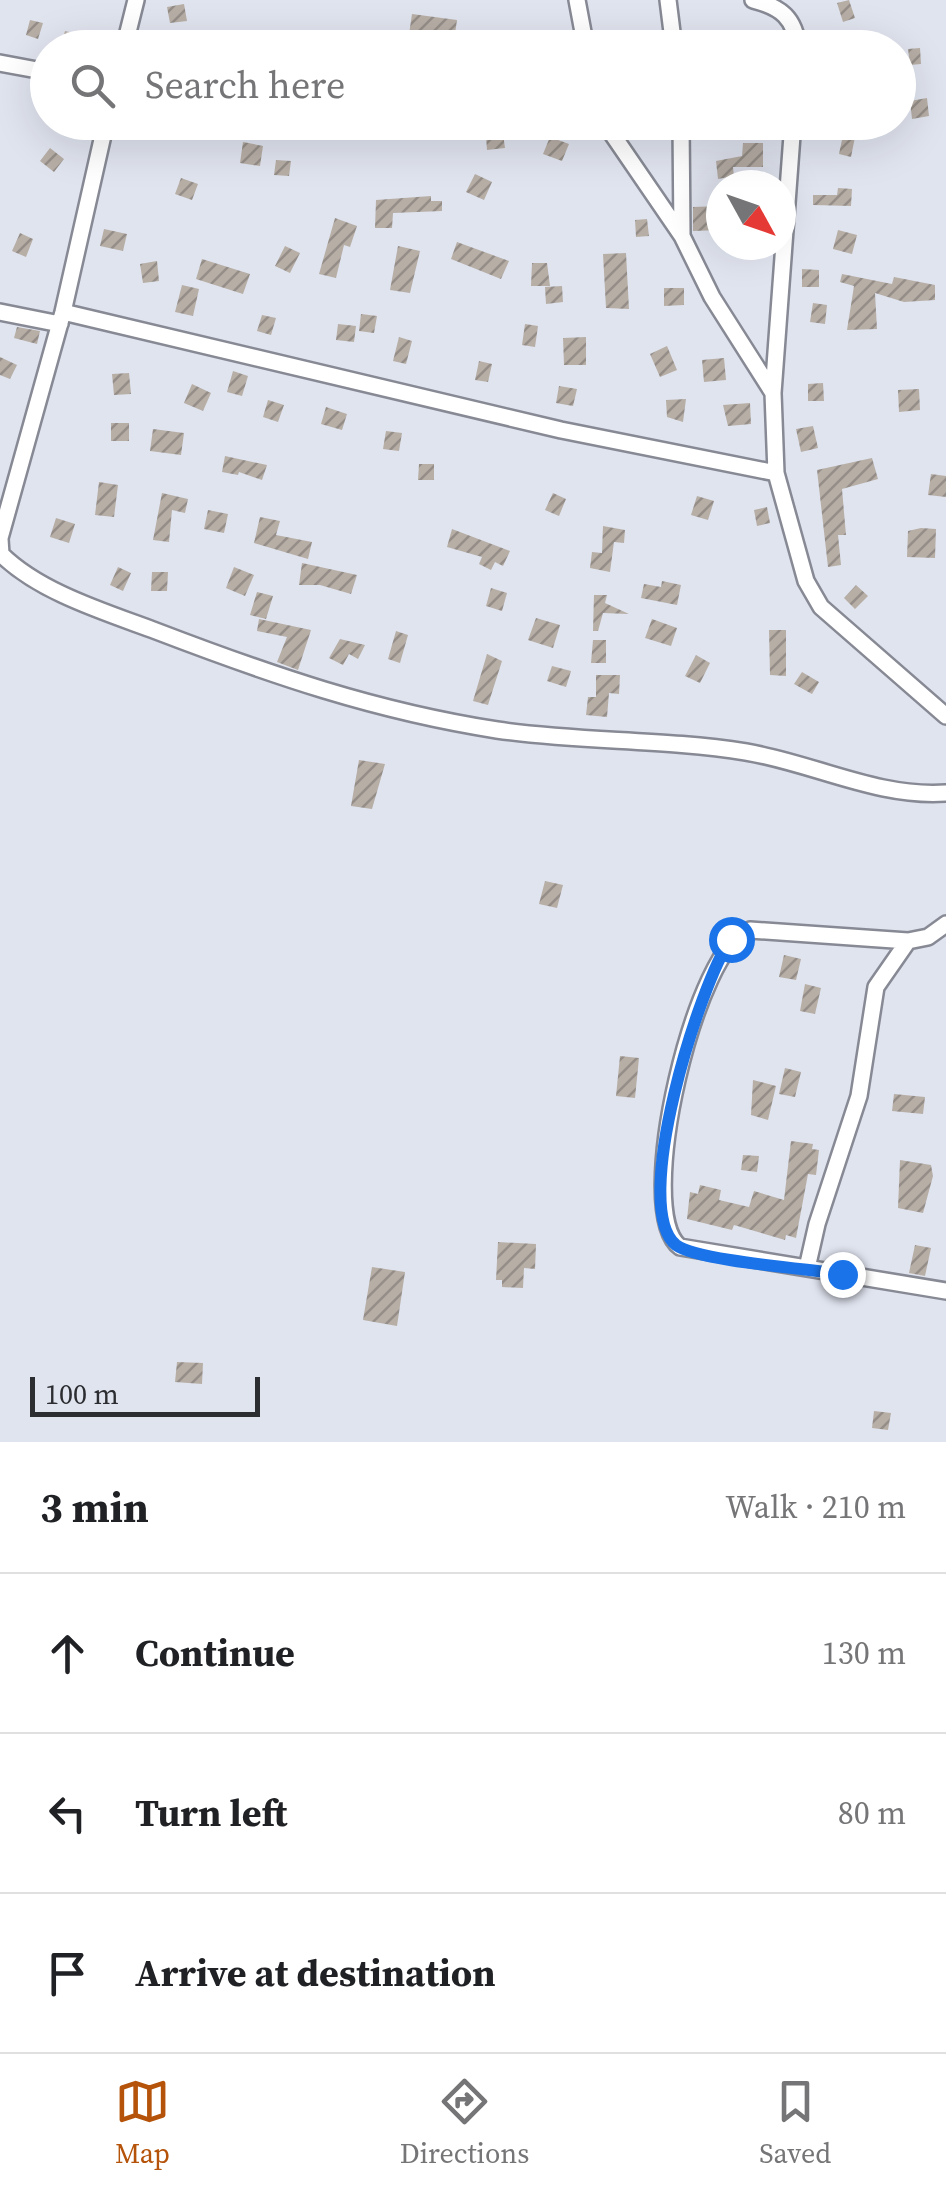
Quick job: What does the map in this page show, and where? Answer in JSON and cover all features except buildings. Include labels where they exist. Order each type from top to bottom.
[{"type":"street","points":[[128,30],[136,0]]},
{"type":"street","points":[[577,0],[583,30]]},
{"type":"street","points":[[668,0],[672,30]]},
{"type":"street","points":[[753,0],[781,10],[792,20],[794,30]]},
{"type":"street","points":[[0,62],[30,68]]},
{"type":"street","points":[[102,140],[62,318],[0,539],[1,554],[13,566],[62,592],[258,670],[358,703],[501,730],[746,752],[904,792],[946,793]]},
{"type":"street","points":[[616,140],[682,236],[712,298],[773,393]]},
{"type":"street","points":[[681,140],[682,236]]},
{"type":"street","points":[[791,140],[773,393],[776,474],[806,581],[821,607],[946,716]]},
{"type":"street","points":[[0,312],[62,318],[776,474]]},
{"type":"street","points":[[946,924],[928,938],[908,941],[740,932],[721,953],[682,1065],[661,1180],[668,1234],[680,1248],[946,1292]]},
{"type":"street","points":[[807,1268],[816,1224],[859,1096],[876,987],[908,941]]},
{"type":"route","points":[[731,939],[708,983],[682,1065],[661,1180],[664,1223],[680,1248],[842,1274]]}]
